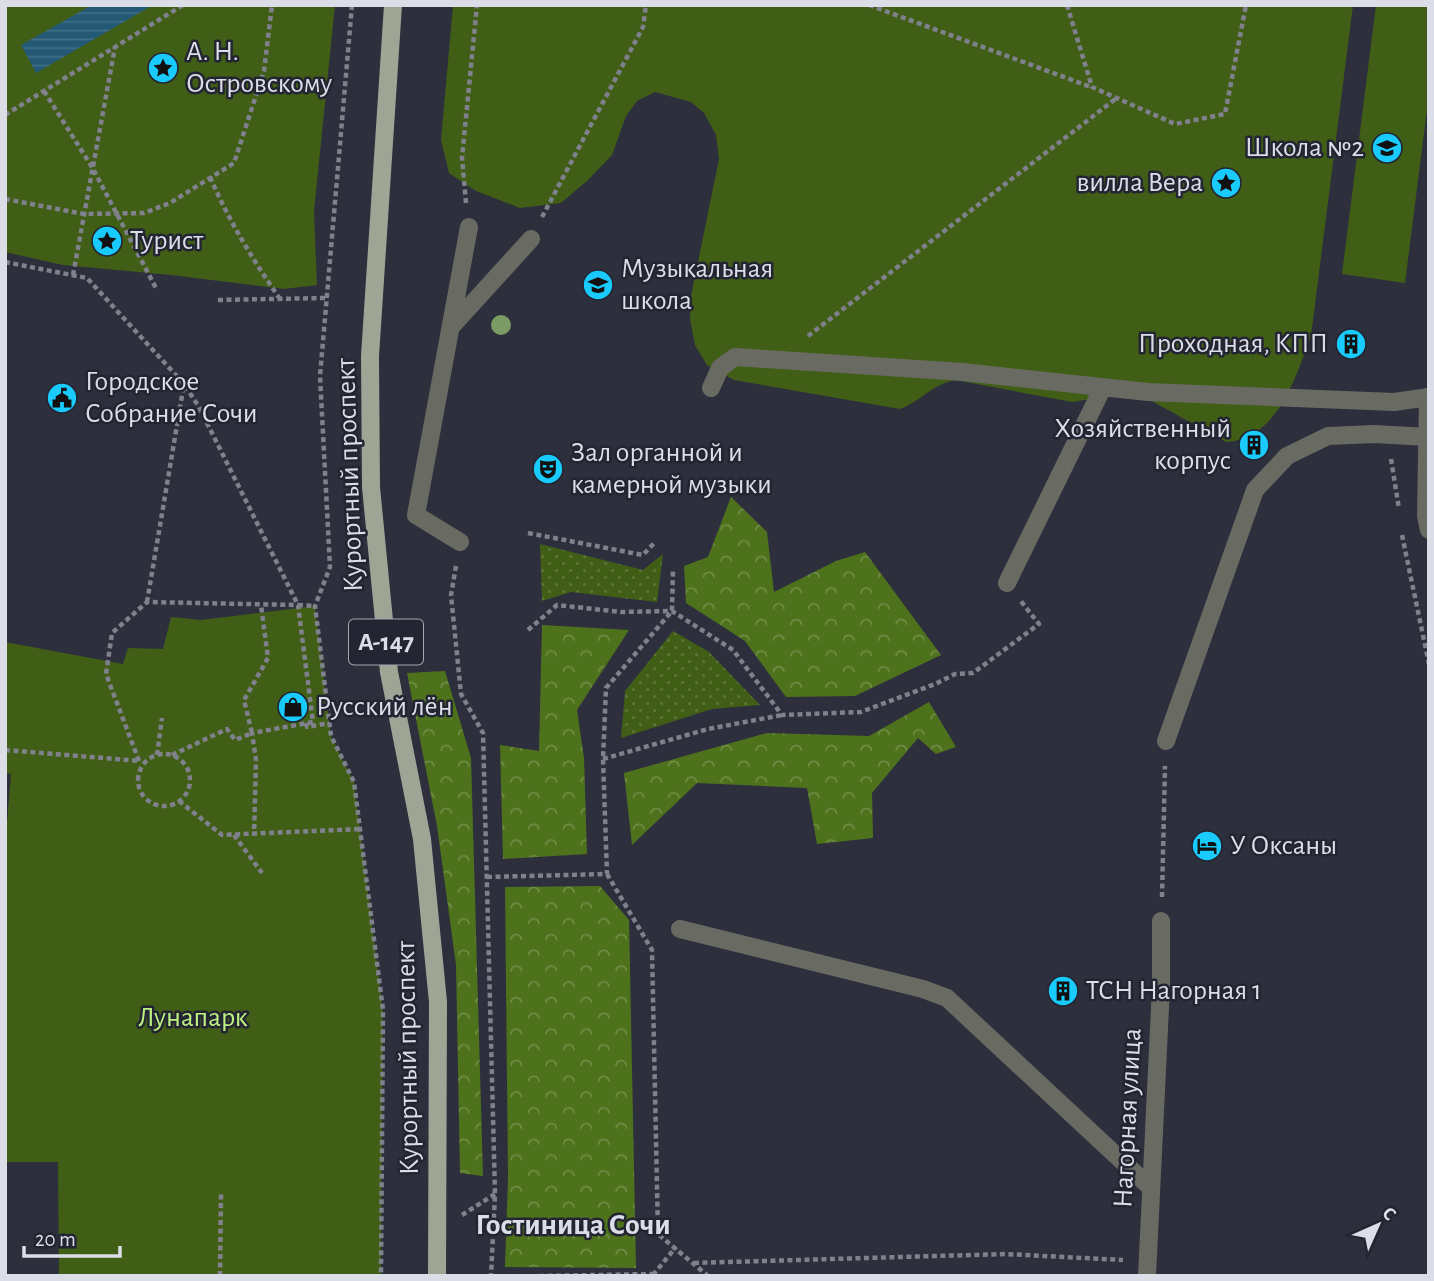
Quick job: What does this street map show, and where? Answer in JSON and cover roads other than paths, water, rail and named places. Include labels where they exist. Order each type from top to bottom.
[{"type":"main road","name":"Курортный проспект","points":[[393,5],[370,356],[371,487],[389,673],[422,839],[438,1002],[437,1276]]},
{"type":"street","points":[[460,542],[416,515],[469,227]]},
{"type":"street","points":[[450,327],[531,239]]},
{"type":"street","points":[[711,388],[720,368],[735,357],[962,372],[1148,392],[1394,402],[1428,397],[1426,516],[1429,530]]},
{"type":"street","points":[[1007,583],[1103,387]]},
{"type":"street","points":[[1166,741],[1255,490],[1287,456],[1328,436],[1388,434],[1428,437]]},
{"type":"street","name":"Нагорная улица","points":[[1147,1276],[1161,987],[1161,920]]},
{"type":"street","points":[[680,929],[913,987],[947,998],[1150,1187]]},
{"type":"water","points":[[92,5],[153,5],[36,73],[21,45]]},
{"type":"place","name":"А. Н. Островскому","points":[[163,68]]},
{"type":"place","name":"Школа №2","points":[[1387,148]]},
{"type":"place","name":"вилла Вера","points":[[1226,183]]},
{"type":"place","name":"Турист","points":[[107,241]]},
{"type":"place","name":"Музыкальная школа","points":[[598,285]]},
{"type":"place","name":"Проходная, КПП","points":[[1351,344]]},
{"type":"place","name":"Городское Собрание Сочи","points":[[62,398]]},
{"type":"place","name":"Хозяйственный корпус","points":[[1254,445]]},
{"type":"place","name":"Зал органной и камерной музыки","points":[[548,469]]},
{"type":"place","name":"Русский лён","points":[[293,707]]},
{"type":"place","name":"У Оксаны","points":[[1207,846]]},
{"type":"place","name":"ТСН Нагорная 1","points":[[1063,991]]},
{"type":"district","name":"Гостиница Сочи","points":[[573,1225]]},
{"type":"park label","name":"Лунапарк","points":[[193,1018]]}]
